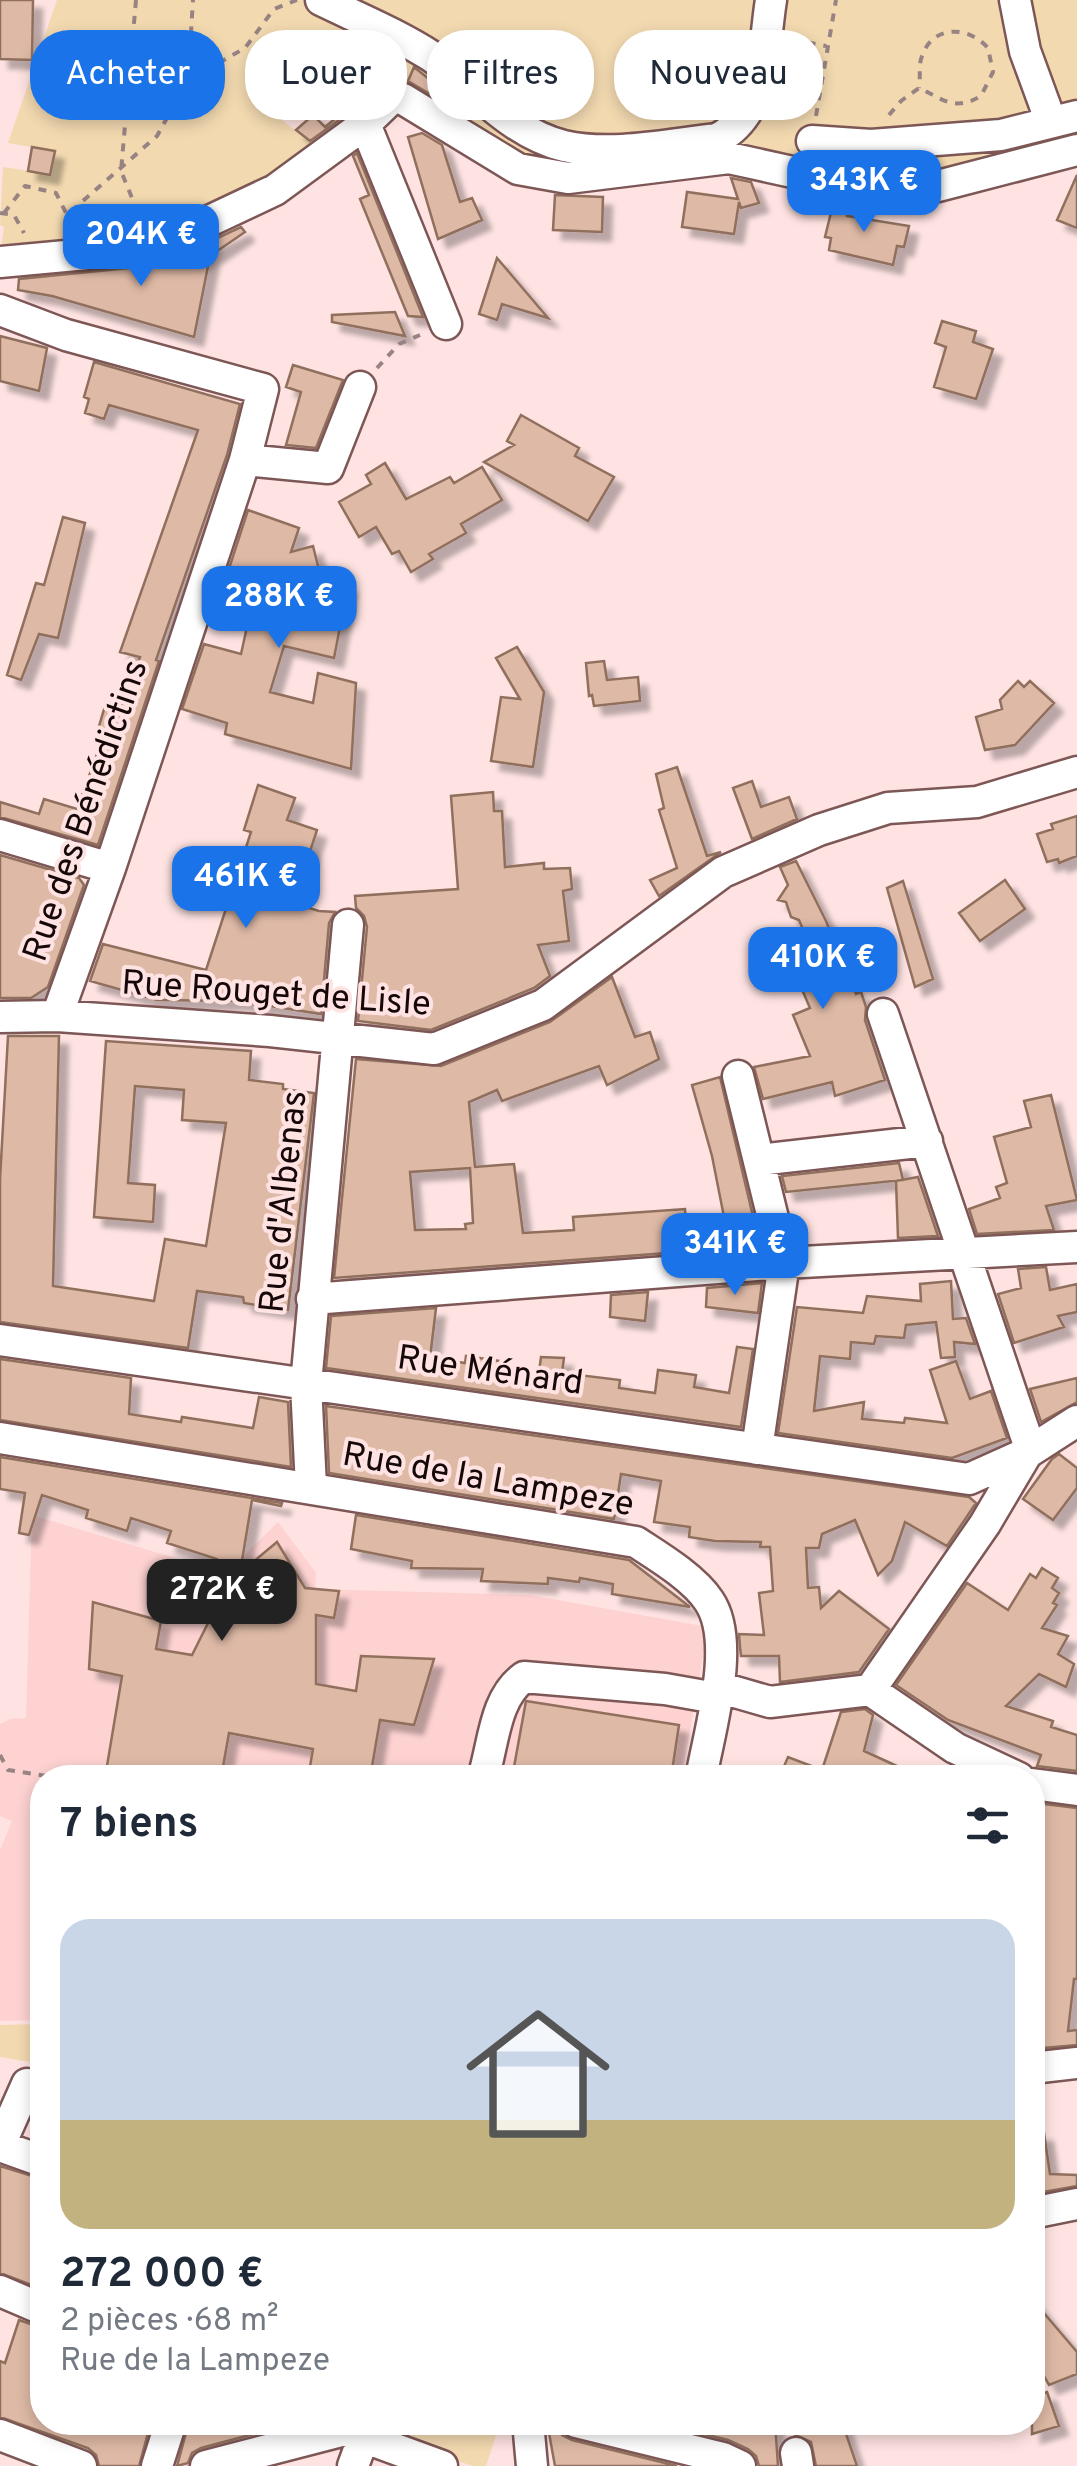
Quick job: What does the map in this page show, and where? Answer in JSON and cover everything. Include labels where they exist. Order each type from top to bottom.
[{"type":"street","points":[[321,0],[433,58],[510,120],[541,138],[565,146],[595,149],[717,139],[730,132],[752,108],[771,0]]},
{"type":"street","points":[[812,141],[870,145],[1001,135],[1064,119],[1025,51],[1015,0]]},
{"type":"street","points":[[0,262],[152,248],[275,190],[365,124],[395,89],[403,99],[518,169],[568,178],[729,158],[806,174],[938,186],[1077,150]]},
{"type":"street","points":[[365,124],[446,324]]},
{"type":"street","name":"Rue des Bénédictins","points":[[0,310],[66,335],[264,390],[245,460],[57,1016]]},
{"type":"street","points":[[245,460],[328,468],[360,386]]},
{"type":"street","name":"Rue Rouget de Lisle","points":[[0,1017],[57,1016],[270,1031],[434,1049],[542,1006],[723,872],[819,830],[888,808],[976,802],[1077,772]]},
{"type":"street","points":[[0,835],[110,868]]},
{"type":"street","name":"Rue d'Albenas","points":[[311,1487],[306,1384],[348,924]]},
{"type":"street","points":[[870,1690],[1029,1450],[884,1014]]},
{"type":"street","points":[[738,1076],[784,1263],[757,1449]]},
{"type":"street","points":[[758,1160],[926,1141]]},
{"type":"street","points":[[312,1299],[784,1263],[1077,1246]]},
{"type":"street","name":"Rue Ménard","points":[[0,1340],[969,1478],[1000,1498]]},
{"type":"street","points":[[969,1478],[1029,1450],[1077,1421]]},
{"type":"street","name":"Rue de la Lampeze","points":[[0,1438],[636,1542],[670,1565],[710,1602],[723,1658],[703,1765]]},
{"type":"street","points":[[486,1765],[510,1687],[524,1677],[717,1692],[770,1702],[870,1690],[954,1763]]},
{"type":"street","points":[[1045,1789],[1077,1790]]},
{"type":"street","points":[[1045,2067],[1077,2063]]},
{"type":"street","points":[[23,2084],[0,2146],[30,2157]]},
{"type":"street","points":[[1045,2210],[1077,2204]]},
{"type":"street","points":[[0,2291],[30,2304]]},
{"type":"street","points":[[0,2435],[81,2466]]},
{"type":"street","points":[[157,2466],[167,2435]]},
{"type":"street","points":[[206,2466],[319,2435]]},
{"type":"street","points":[[346,2435],[353,2466]]},
{"type":"street","points":[[363,2435],[442,2466]]},
{"type":"street","points":[[529,2435],[532,2466]]},
{"type":"street","points":[[629,2435],[723,2458],[740,2466]]},
{"type":"path","points":[[136,0],[120,170],[152,248]]},
{"type":"path","points":[[190,30],[192,0]]},
{"type":"path","points":[[225,59],[244,48],[274,10],[297,0]]},
{"type":"path","points":[[812,141],[836,0]]},
{"type":"path","points":[[966,32],[988,48],[992,79],[975,100],[948,104],[919,88],[921,57],[938,36],[966,32]]},
{"type":"path","points":[[870,145],[901,101],[919,88]]},
{"type":"path","points":[[4,213],[26,186],[56,193],[67,214],[157,136],[166,120]]},
{"type":"path","points":[[360,386],[399,344],[446,324]]},
{"type":"path","points":[[0,1755],[8,1770],[30,1773]]},
{"type":"shaded area","points":[[57,0],[1077,0],[1077,143],[961,172],[536,165],[467,120],[594,120],[594,30],[427,30],[427,97],[407,87],[407,30],[245,30],[245,120],[282,120],[322,151],[162,236],[0,257],[3,167],[50,174],[54,151],[8,143],[30,79],[30,120],[225,120],[225,30],[47,30]]},
{"type":"shaded area","points":[[32,1515],[231,1575],[235,1564],[278,1522],[316,1573],[315,1589],[530,1595],[708,1627],[684,1765],[30,1765],[30,2020],[0,2021],[0,1850],[12,1821],[0,1816],[0,1724],[26,1718]]},
{"type":"shaded area","points":[[30,2024],[30,2062],[0,2057],[0,2025]]},
{"type":"shaded area","points":[[379,2435],[496,2435],[486,2466],[473,2466]]},
{"type":"building","points":[[0,0],[33,0],[30,60],[0,59]]},
{"type":"building","points":[[414,67],[427,77],[427,92],[408,81]]},
{"type":"building","points":[[307,120],[318,120],[325,127],[339,120],[310,141],[296,130]]},
{"type":"building","points":[[422,133],[442,145],[460,202],[472,198],[482,220],[438,239],[408,137]]},
{"type":"building","points":[[32,147],[55,151],[50,175],[28,171]]},
{"type":"building","points":[[357,153],[423,317],[408,316],[360,199],[369,195],[353,156]]},
{"type":"building","points":[[1077,175],[1077,228],[1057,220]]},
{"type":"building","points":[[731,178],[751,182],[759,203],[741,208],[739,202],[734,234],[682,227],[687,192],[738,199]]},
{"type":"building","points":[[555,195],[603,197],[602,232],[553,230]]},
{"type":"building","points":[[835,196],[848,197],[847,216],[909,226],[904,247],[897,246],[893,265],[829,250],[831,238],[825,237]]},
{"type":"building","points":[[241,227],[245,232],[210,256],[194,337],[18,290],[19,279],[159,265]]},
{"type":"building","points":[[497,258],[548,318],[502,304],[497,320],[479,314]]},
{"type":"building","points":[[395,312],[405,336],[332,322],[332,315]]},
{"type":"building","points":[[942,321],[976,331],[973,342],[993,349],[976,399],[934,387],[946,347],[935,343]]},
{"type":"building","points":[[0,336],[47,348],[39,391],[0,381]]},
{"type":"building","points":[[94,362],[240,404],[227,455],[156,660],[159,661],[98,845],[0,817],[0,802],[39,814],[44,799],[77,809],[104,735],[97,733],[105,706],[120,710],[140,657],[120,652],[198,430],[109,405],[104,419],[85,413],[89,399],[84,397]]},
{"type":"building","points":[[293,365],[343,380],[316,448],[286,445],[301,392],[286,387]]},
{"type":"building","points":[[521,415],[579,448],[575,456],[614,477],[588,521],[484,462],[514,445],[507,441]]},
{"type":"building","points":[[385,463],[406,499],[450,477],[454,483],[482,467],[502,500],[461,524],[466,533],[429,554],[433,559],[411,572],[399,551],[392,554],[376,527],[359,537],[339,502],[371,484],[366,475]]},
{"type":"building","points":[[248,510],[299,528],[291,552],[313,546],[322,582],[348,585],[334,658],[284,646],[270,692],[313,703],[318,673],[356,683],[351,769],[225,734],[227,723],[182,709],[204,644],[241,654],[254,595],[223,587]]},
{"type":"building","points":[[63,517],[85,523],[58,638],[39,634],[21,680],[7,675],[36,583],[44,585]]},
{"type":"building","points":[[517,647],[544,692],[533,767],[491,761],[501,697],[520,699],[496,658]]},
{"type":"building","points":[[604,661],[607,680],[638,677],[640,701],[594,706],[592,695],[589,696],[586,663]]},
{"type":"building","points":[[1018,681],[1024,687],[1030,681],[1054,703],[1015,745],[985,750],[976,717],[1002,709],[1000,700]]},
{"type":"building","points":[[677,767],[707,856],[721,852],[659,896],[650,880],[677,868],[659,810],[664,808],[656,774]]},
{"type":"building","points":[[752,781],[761,807],[789,797],[797,819],[752,839],[733,788]]},
{"type":"building","points":[[258,785],[295,798],[287,820],[317,830],[305,867],[285,860],[273,897],[335,912],[329,923],[321,1014],[238,1001],[157,1000],[90,981],[103,944],[206,970],[251,832],[244,830]]},
{"type":"building","points":[[493,792],[494,811],[502,811],[505,867],[544,863],[544,869],[570,868],[572,889],[563,891],[569,941],[538,945],[550,976],[534,988],[431,1030],[358,1021],[367,927],[356,908],[355,896],[458,889],[451,796]]},
{"type":"building","points":[[1077,816],[1077,856],[1059,863],[1058,859],[1047,862],[1037,834],[1053,829],[1051,824]]},
{"type":"building","points":[[0,855],[79,878],[84,885],[48,987],[31,998],[0,998]]},
{"type":"building","points":[[796,861],[856,994],[861,992],[865,1020],[885,1080],[835,1096],[832,1082],[763,1099],[754,1067],[810,1056],[793,1015],[810,1008],[795,973],[811,965],[806,954],[812,951],[799,920],[791,917],[786,902],[778,900],[788,885],[780,867]]},
{"type":"building","points":[[1005,880],[1025,909],[980,941],[959,913]]},
{"type":"building","points":[[903,881],[933,979],[915,987],[887,888]]},
{"type":"building","points":[[612,977],[635,1037],[650,1032],[659,1059],[607,1085],[599,1066],[502,1101],[497,1090],[469,1102],[475,1167],[514,1164],[523,1233],[574,1230],[573,1217],[685,1209],[686,1224],[725,1222],[692,1085],[720,1077],[760,1246],[334,1278],[356,1059],[441,1066],[550,1022]],"holes":[[[470,1168],[473,1223],[465,1224],[466,1229],[415,1230],[410,1172]]]},
{"type":"building","points":[[8,1036],[59,1036],[53,1286],[154,1301],[165,1239],[206,1246],[226,1123],[182,1120],[184,1090],[135,1086],[128,1183],[155,1185],[153,1222],[94,1217],[106,1041],[251,1051],[249,1080],[314,1093],[288,1310],[244,1303],[243,1297],[197,1291],[188,1348],[0,1322],[0,1179]]},
{"type":"building","points":[[1051,1095],[1077,1200],[1046,1206],[1054,1230],[977,1234],[969,1209],[1000,1198],[996,1187],[1007,1183],[994,1137],[1031,1127],[1024,1101]]},
{"type":"building","points":[[899,1163],[903,1180],[786,1192],[782,1176]]},
{"type":"building","points":[[918,1177],[938,1236],[898,1238],[896,1181]]},
{"type":"building","points":[[1046,1267],[1050,1290],[1077,1284],[1077,1312],[1058,1316],[1064,1327],[1014,1343],[998,1294],[1021,1288],[1018,1269]]},
{"type":"building","points":[[951,1281],[953,1319],[966,1318],[975,1344],[954,1342],[955,1357],[941,1358],[936,1322],[906,1325],[904,1338],[876,1336],[874,1344],[851,1342],[850,1359],[820,1356],[814,1411],[864,1402],[862,1419],[904,1423],[905,1418],[947,1423],[930,1370],[956,1361],[970,1399],[991,1391],[1007,1438],[952,1458],[778,1433],[797,1307],[863,1313],[867,1296],[921,1301],[920,1284]]},
{"type":"building","points":[[762,1283],[758,1313],[706,1307],[707,1288]]},
{"type":"building","points":[[648,1292],[645,1321],[610,1317],[611,1295]]},
{"type":"building","points":[[436,1308],[430,1358],[465,1363],[466,1356],[539,1372],[541,1357],[564,1358],[562,1373],[620,1380],[619,1388],[655,1393],[658,1370],[696,1375],[694,1387],[729,1393],[737,1347],[753,1349],[741,1427],[326,1368],[331,1316]]},
{"type":"building","points":[[0,1359],[131,1378],[129,1414],[181,1422],[182,1417],[253,1428],[259,1397],[288,1402],[291,1467],[0,1420]]},
{"type":"building","points":[[1077,1378],[1077,1402],[1041,1422],[1030,1389]]},
{"type":"building","points":[[326,1406],[969,1497],[976,1503],[947,1546],[905,1522],[892,1561],[878,1575],[855,1520],[822,1534],[819,1548],[806,1548],[808,1588],[819,1587],[821,1608],[839,1591],[889,1629],[859,1672],[780,1682],[779,1656],[741,1656],[739,1634],[764,1635],[759,1593],[773,1591],[770,1547],[760,1547],[761,1542],[689,1537],[690,1527],[654,1522],[661,1481],[621,1474],[614,1519],[329,1473]]},
{"type":"building","points":[[1059,1454],[1077,1468],[1077,1488],[1053,1520],[1023,1499]]},
{"type":"building","points":[[0,1457],[282,1503],[281,1506],[252,1500],[240,1573],[277,1542],[305,1588],[339,1591],[334,1618],[316,1615],[316,1684],[356,1691],[361,1656],[434,1659],[414,1725],[380,1720],[372,1765],[310,1765],[313,1749],[229,1733],[223,1765],[107,1765],[122,1676],[89,1669],[93,1602],[161,1621],[156,1649],[192,1655],[221,1597],[210,1595],[217,1559],[167,1543],[171,1531],[131,1518],[127,1531],[86,1518],[88,1510],[42,1495],[29,1535],[19,1533],[25,1493],[0,1489]]},
{"type":"building","points":[[356,1515],[629,1560],[690,1607],[612,1594],[613,1584],[580,1578],[579,1582],[548,1578],[548,1584],[481,1581],[483,1569],[411,1568],[412,1561],[351,1549]]},
{"type":"building","points":[[1042,1568],[1058,1578],[1052,1588],[1059,1593],[1053,1603],[1057,1605],[1042,1628],[1068,1636],[1058,1654],[1074,1664],[1066,1687],[1039,1674],[1006,1706],[1053,1721],[1051,1727],[1077,1735],[1077,1771],[1037,1765],[1041,1755],[948,1720],[896,1685],[967,1583],[1008,1610],[1030,1574],[1036,1578]]},
{"type":"building","points":[[526,1701],[679,1725],[673,1765],[514,1765]]},
{"type":"building","points":[[865,1709],[873,1715],[864,1751],[895,1765],[824,1765],[841,1712]]},
{"type":"building","points":[[788,1757],[809,1765],[785,1765]]},
{"type":"building","points":[[1045,1804],[1077,1808],[1077,1979],[1068,2031],[1077,2030],[1077,2045],[1045,2048]]},
{"type":"building","points":[[1045,2140],[1050,2174],[1077,2175],[1077,2186],[1045,2192]]},
{"type":"building","points":[[0,2166],[30,2175],[30,2284],[0,2273]]},
{"type":"building","points":[[1045,2314],[1077,2352],[1077,2374],[1049,2385],[1045,2378]]},
{"type":"building","points":[[19,2320],[30,2324],[30,2428],[0,2417],[0,2361],[5,2363]]},
{"type":"building","points":[[1045,2393],[1059,2426],[1045,2430]]},
{"type":"building","points":[[51,2435],[147,2435],[139,2466],[99,2466],[96,2455],[88,2448]]},
{"type":"building","points":[[185,2435],[250,2435],[201,2448],[192,2453],[188,2463],[177,2466]]},
{"type":"building","points":[[549,2435],[677,2466],[555,2466]]},
{"type":"building","points":[[708,2435],[776,2435],[778,2466],[759,2466],[748,2449]]},
{"type":"building","points":[[795,2435],[846,2435],[857,2466],[816,2466],[811,2442]]}]
